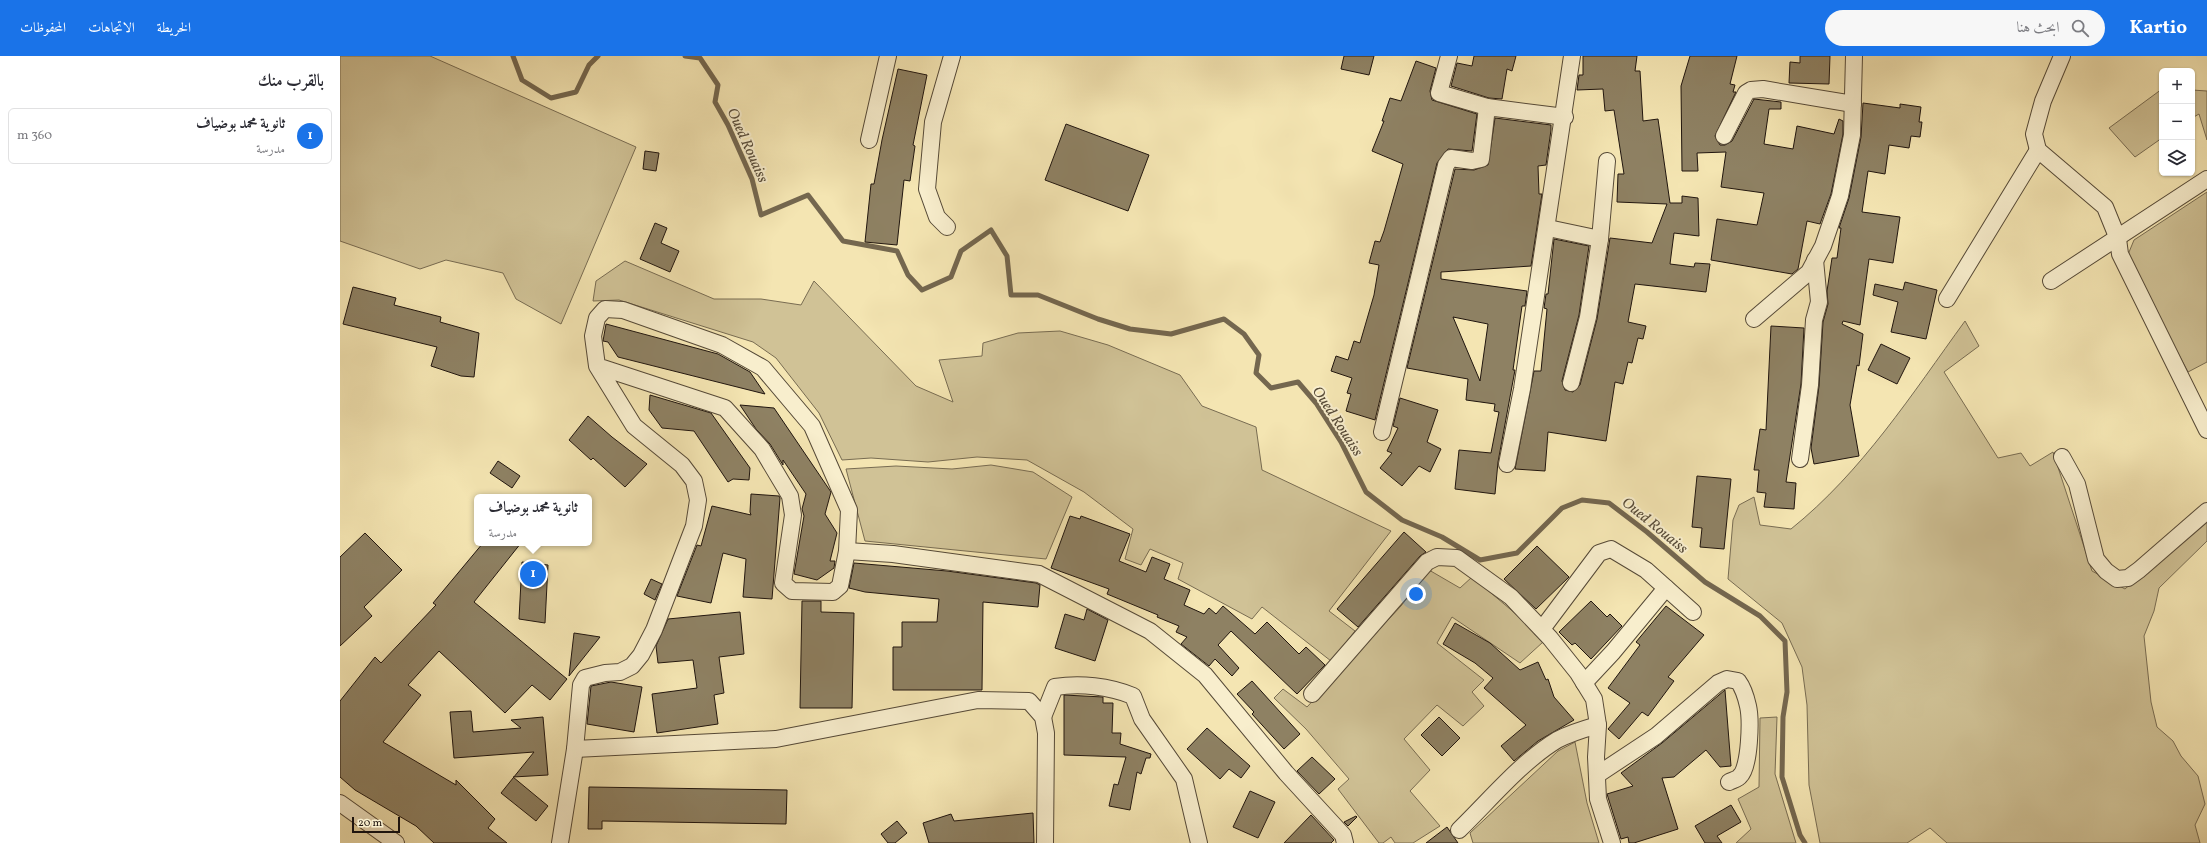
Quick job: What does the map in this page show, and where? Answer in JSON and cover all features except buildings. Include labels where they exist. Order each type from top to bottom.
[{"type":"street","points":[[869,140],[888,56]]},
{"type":"street","points":[[947,227],[937,217],[927,189],[933,122],[952,56]]},
{"type":"street","points":[[1449,56],[1439,93],[1487,107],[1565,117]]},
{"type":"street","points":[[1507,464],[1522,389],[1548,228],[1552,179],[1565,117],[1572,56]]},
{"type":"street","points":[[1754,319],[1809,272],[1823,246],[1840,196],[1852,135],[1854,56]]},
{"type":"street","points":[[2062,56],[2042,101],[2034,134],[2038,150],[2105,207],[2118,239],[2120,254],[2207,430]]},
{"type":"street","points":[[1724,136],[1746,93],[1751,90],[1763,89],[1853,104]]},
{"type":"street","points":[[1382,432],[1446,165],[1451,158],[1472,161],[1481,159],[1487,107]]},
{"type":"street","points":[[1946,298],[2038,150]]},
{"type":"street","points":[[1571,383],[1588,317],[1600,239],[1607,161]]},
{"type":"street","points":[[2051,281],[2118,239],[2207,179]]},
{"type":"street","points":[[1548,228],[1600,239]]},
{"type":"street","points":[[1800,459],[1810,385],[1814,320],[1819,302],[1815,260]]},
{"type":"street","points":[[560,843],[575,750],[581,685],[585,678],[593,675],[620,672],[632,666],[641,655],[654,630],[694,526],[698,500],[694,481],[682,466],[634,426],[597,366],[592,336],[597,318],[605,310],[623,310],[722,345],[764,368],[812,426],[849,510],[847,551],[840,586],[833,592],[792,592],[784,583],[793,515],[790,496],[762,449],[724,408],[679,391],[597,366]]},
{"type":"street","points":[[2062,457],[2077,484],[2096,559],[2106,571],[2117,579],[2128,578],[2139,570],[2207,511]]},
{"type":"street","points":[[1542,629],[1599,553],[1611,549],[1646,570],[1693,612]]},
{"type":"street","points":[[847,551],[893,554],[1039,574],[1150,631],[1205,674],[1286,773],[1343,835],[1345,843]]},
{"type":"street","points":[[1312,694],[1427,562],[1437,557],[1457,558],[1511,597],[1542,629],[1574,667],[1594,699],[1598,725],[1598,799],[1612,843]]},
{"type":"street","points":[[1584,683],[1613,652],[1666,588]]},
{"type":"street","points":[[1597,775],[1656,736],[1718,683],[1728,679],[1738,681],[1744,688],[1749,708],[1747,758],[1745,769],[1740,776],[1729,782]]},
{"type":"street","points":[[1043,717],[1054,687],[1073,684],[1121,691],[1133,696],[1142,719],[1184,779],[1199,843]]},
{"type":"street","points":[[575,750],[776,739],[978,700],[1029,701],[1043,717],[1046,733],[1045,843]]},
{"type":"street","points":[[1459,830],[1509,781],[1557,740],[1578,730],[1598,725]]},
{"type":"street","points":[[340,803],[396,843]]},
{"type":"shaded area","points":[[340,56],[430,56],[636,147],[561,324],[516,299],[503,273],[446,260],[420,269],[340,241]]},
{"type":"shaded area","points":[[2195,90],[2207,91],[2207,140],[2199,114],[2195,116]]},
{"type":"shaded area","points":[[2159,91],[2159,140],[2135,157],[2109,128]]},
{"type":"shaded area","points":[[2207,192],[2207,362],[2188,372],[2127,257],[2134,240]]},
{"type":"shaded area","points":[[625,261],[714,299],[761,299],[801,305],[814,281],[916,386],[953,402],[939,360],[982,356],[983,343],[1018,333],[1060,331],[1108,345],[1180,375],[1202,406],[1256,427],[1262,470],[1391,531],[1329,611],[1355,631],[1331,661],[1262,607],[1252,619],[1178,579],[1183,563],[1150,549],[1141,565],[1125,559],[1133,529],[1084,492],[1027,460],[977,457],[928,462],[871,458],[842,460],[819,413],[776,358],[753,342],[619,300],[593,301],[596,281]]},
{"type":"shaded area","points":[[1965,321],[1979,346],[1944,372],[1998,458],[2021,453],[2030,466],[2053,452],[2092,571],[2125,589],[2207,515],[2207,541],[2159,588],[2154,611],[2144,636],[2151,702],[2157,727],[2173,741],[2181,756],[2198,776],[2205,804],[2195,825],[2200,843],[1947,843],[1930,828],[1907,843],[1820,843],[1809,785],[1807,705],[1802,667],[1782,623],[1728,579],[1733,520],[1739,505],[1754,497],[1760,525],[1791,529],[1817,507],[1841,483],[1885,431]]},
{"type":"shaded area","points":[[991,465],[1033,472],[1072,497],[1046,559],[865,541],[846,469],[896,466],[952,469]]},
{"type":"shaded area","points":[[1429,570],[1460,588],[1472,577],[1523,620],[1543,642],[1520,663],[1452,617],[1437,643],[1484,680],[1472,692],[1484,706],[1463,726],[1437,705],[1404,739],[1430,770],[1410,791],[1440,826],[1413,843],[1395,843],[1391,837],[1383,843],[1379,843],[1338,789],[1349,779],[1306,729],[1274,698],[1283,689],[1307,707],[1401,606]]},
{"type":"shaded area","points":[[1777,717],[1775,774],[1796,843],[1736,843],[1751,829],[1738,799],[1759,787],[1760,718]]},
{"type":"shaded area","points":[[1575,742],[1587,803],[1599,843],[1473,843],[1470,833],[1558,751]]},
{"type":"waterway","name":"Oued Rouaiss","points":[[513,56],[522,80],[551,98],[576,92],[589,65],[598,56]]},
{"type":"waterway","name":"Oued Rouaiss","points":[[685,56],[700,58],[718,85],[715,102],[728,125],[752,179],[761,215],[808,195],[843,241],[897,251],[908,275],[922,290],[951,277],[961,251],[991,230],[1007,256],[1011,295],[1038,295],[1098,319],[1130,329],[1171,334],[1224,319],[1244,334],[1259,355],[1256,373],[1271,388],[1298,382],[1316,403],[1341,442],[1366,492],[1402,520],[1442,537],[1480,560],[1517,553],[1562,508],[1582,500],[1609,503],[1647,532],[1705,582],[1760,616],[1785,641],[1787,692],[1783,717],[1782,777],[1800,835],[1805,843]]},
{"type":"place","name":"ثانوية محمد بوضياف","points":[[533,574]]}]
